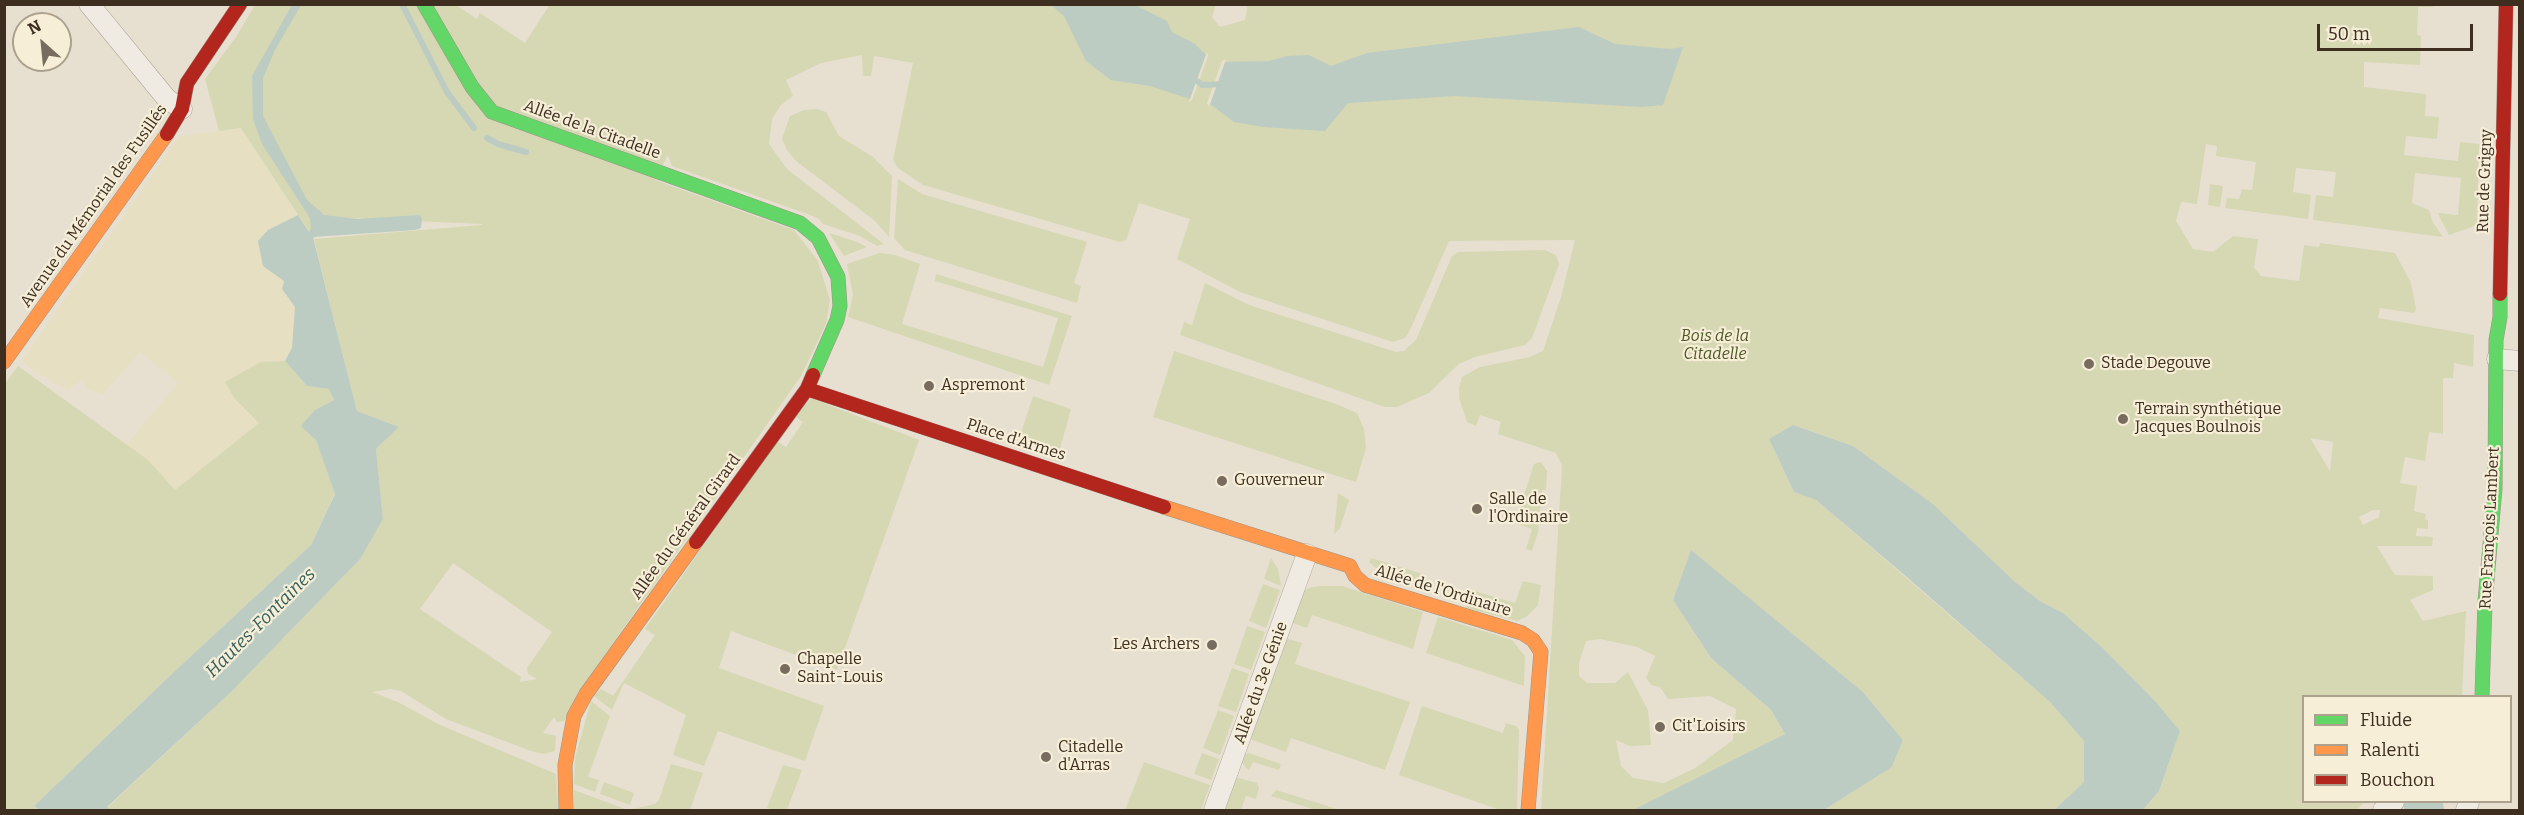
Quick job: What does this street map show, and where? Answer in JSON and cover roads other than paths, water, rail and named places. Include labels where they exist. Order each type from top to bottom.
[{"type":"street","points":[[89,4],[167,99],[182,108]]},
{"type":"street","name":"Avenue du Mémorial des Fusillés","points":[[4,362],[171,129],[182,108],[188,83],[240,4]]},
{"type":"street","name":"Allée de la Citadelle","points":[[424,4],[472,87],[492,112],[800,224]]},
{"type":"street","name":"Rue de Grigny","points":[[2497,359],[2506,4]]},
{"type":"street","name":"Allée du Général Girard","points":[[566,810],[565,765],[570,732],[586,694],[807,389],[837,320],[840,291],[833,265],[818,238],[800,224]]},
{"type":"street","points":[[2497,359],[2520,361]]},
{"type":"street","name":"Rue François Lambert","points":[[2482,695],[2486,602],[2495,488],[2497,359]]},
{"type":"street","name":"Place d'Armes","points":[[807,389],[1307,554],[1350,566]]},
{"type":"street","name":"Allée du 3e Génie","points":[[1214,810],[1307,554]]},
{"type":"street","name":"Allée de l'Ordinaire","points":[[1350,566],[1355,576],[1365,585],[1522,633],[1533,640],[1541,652],[1528,810]]},
{"type":"water","name":"Hautes-Fontaines","points":[[292,5],[301,5],[275,50],[263,78],[263,116],[307,200],[324,215],[358,219],[419,215],[422,218],[421,228],[415,230],[313,237],[357,411],[399,427],[376,449],[383,519],[361,558],[231,692],[107,807],[111,810],[40,810],[34,806],[311,545],[335,494],[316,440],[301,426],[315,410],[334,400],[329,389],[307,386],[285,361],[292,348],[295,307],[282,289],[284,281],[263,266],[258,241],[268,230],[298,215],[309,232],[311,228],[310,218],[262,144],[253,119],[252,76]]},
{"type":"water","points":[[1051,5],[1135,5],[1167,21],[1172,32],[1195,44],[1206,55],[1190,99],[1150,86],[1111,80],[1086,61],[1064,16]]},
{"type":"water","points":[[1579,27],[1615,44],[1670,49],[1683,47],[1663,105],[1642,107],[1455,96],[1348,103],[1325,131],[1263,127],[1234,122],[1210,104],[1225,62],[1269,61],[1287,56],[1309,55],[1331,66],[1367,53]]},
{"type":"water","points":[[1793,425],[1853,446],[1933,504],[2014,581],[2040,601],[2063,613],[2104,649],[2156,702],[2180,731],[2159,791],[2143,810],[2054,810],[2084,782],[2084,741],[2050,702],[1909,579],[1816,500],[1794,492],[1769,439]]},
{"type":"water","points":[[1691,550],[1863,692],[1903,740],[1892,767],[1824,810],[1633,810],[1785,734],[1771,710],[1711,658],[1673,600]]},
{"type":"waterway","points":[[402,4],[447,92],[474,128]]},
{"type":"waterway","points":[[1192,77],[1202,85],[1224,84]]},
{"type":"waterway","points":[[487,138],[498,144],[526,152]]},
{"type":"waterway","points":[[2422,803],[2425,810]]},
{"type":"place","name":"Stade Degouve","points":[[2089,364]]},
{"type":"place","name":"Aspremont","points":[[929,386]]},
{"type":"place","name":"Terrain synthétique Jacques Boulnois","points":[[2123,419]]},
{"type":"place","name":"Gouverneur","points":[[1222,481]]},
{"type":"place","name":"Salle de l'Ordinaire","points":[[1477,509]]},
{"type":"place","name":"Les Archers","points":[[1212,645]]},
{"type":"place","name":"Chapelle Saint-Louis","points":[[785,669]]},
{"type":"place","name":"Cit'Loisirs","points":[[1660,727]]},
{"type":"place","name":"Citadelle d'Arras","points":[[1046,757]]},
{"type":"park label","name":"Bois de la Citadelle","points":[[1715,346]]}]
